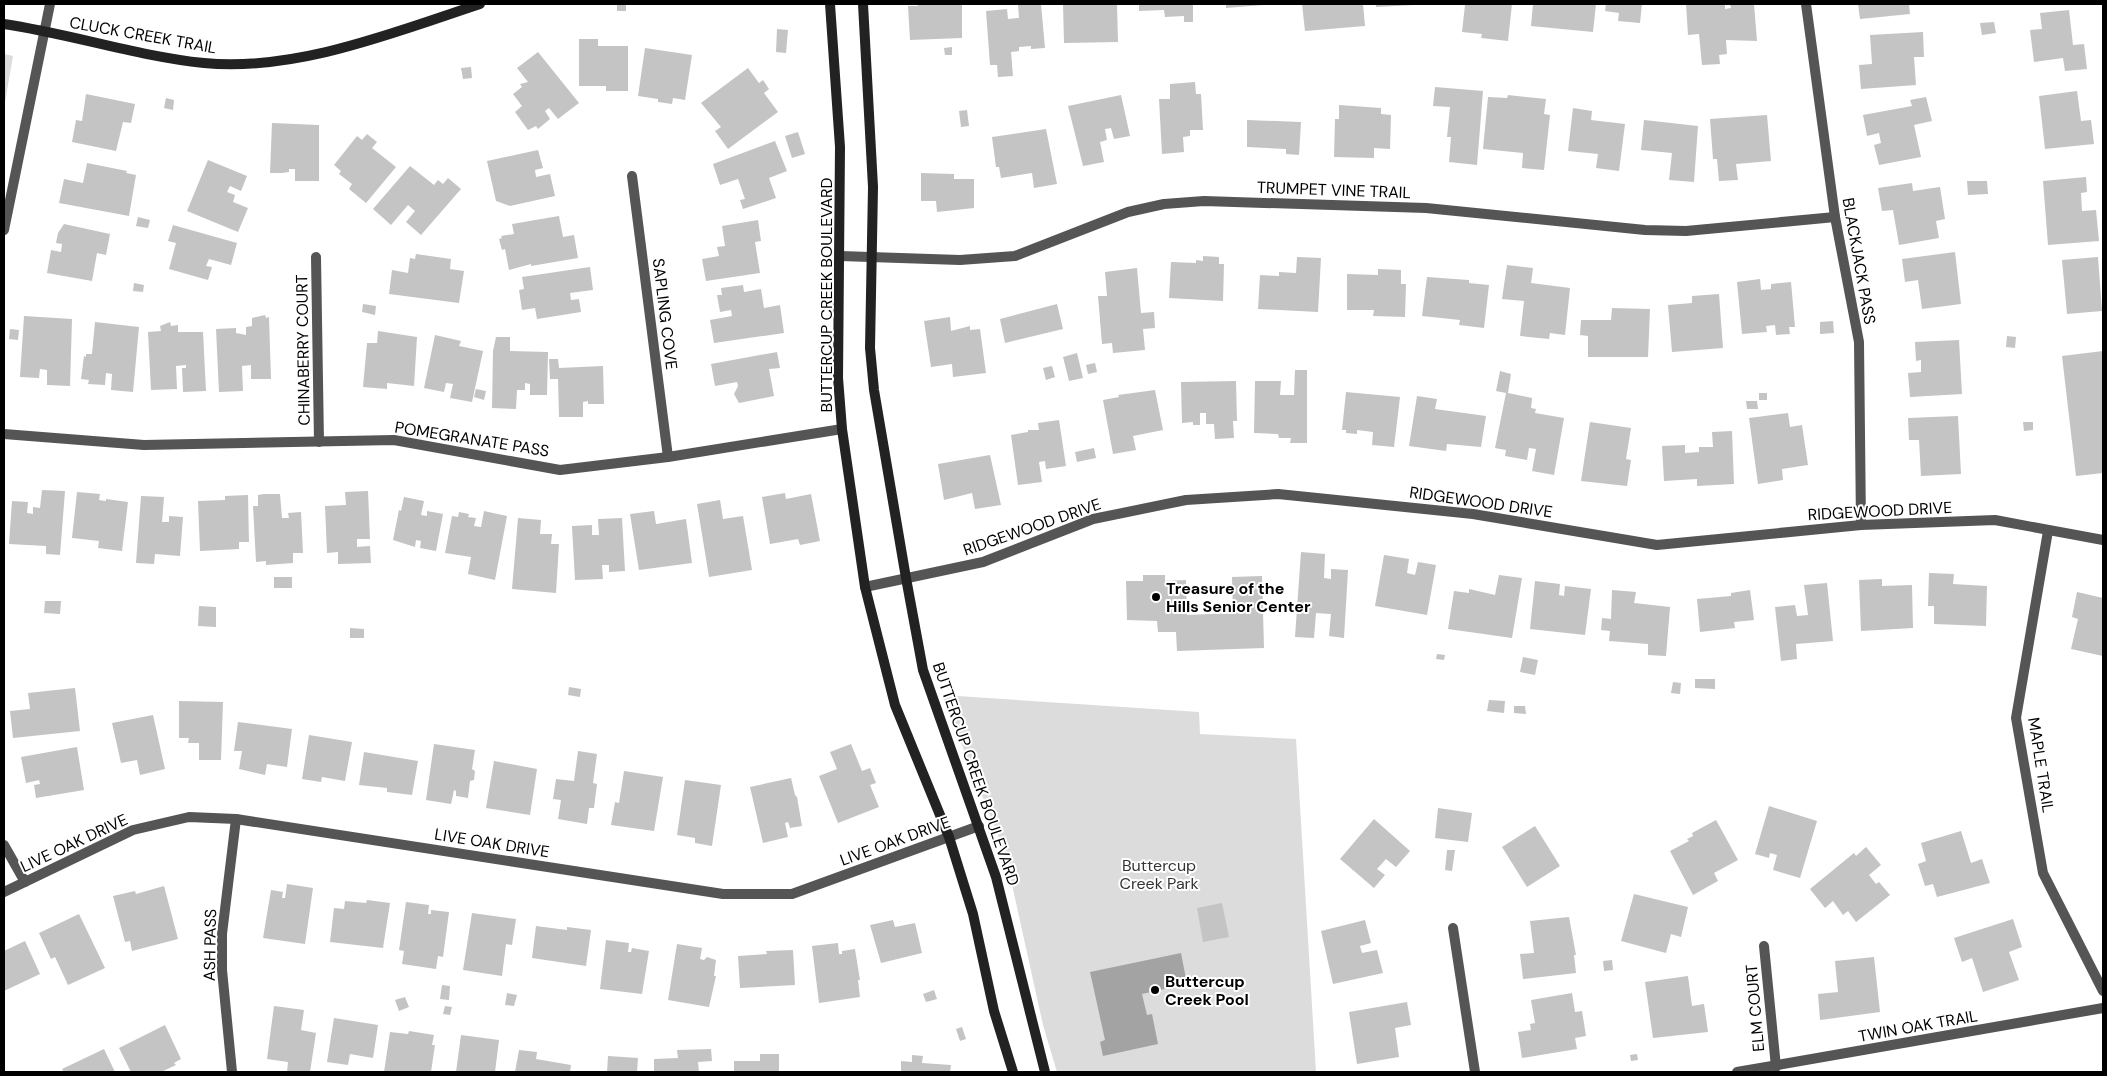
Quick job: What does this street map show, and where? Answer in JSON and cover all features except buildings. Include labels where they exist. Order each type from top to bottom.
[{"type":"street","points":[[4,230],[50,4]]},
{"type":"street","name":"CLUCK CREEK TRAIL","points":[[4,24],[177,59],[205,63],[242,64],[306,56],[372,39],[480,4]]},
{"type":"street","name":"BUTTERCUP CREEK BOULEVARD","points":[[830,4],[840,147],[840,256],[837,312],[838,378],[842,429],[865,587],[895,705],[949,837],[973,914],[994,1011],[1013,1072]]},
{"type":"street","name":"BUTTERCUP CREEK BOULEVARD","points":[[863,4],[873,187],[870,348],[874,390],[906,578],[923,670],[996,877],[1045,1072]]},
{"type":"street","name":"BLACKJACK PASS","points":[[1806,4],[1835,217],[1859,342],[1861,525]]},
{"type":"street","name":"SAPLING COVE","points":[[632,176],[668,457]]},
{"type":"street","name":"TRUMPET VINE TRAIL","points":[[840,256],[968,260],[1015,256],[1128,212],[1164,204],[1204,201],[1426,208],[1645,230],[1686,231],[1835,217]]},
{"type":"street","name":"CHINABERRY COURT","points":[[316,257],[319,442]]},
{"type":"street","name":"POMEGRANATE PASS","points":[[4,434],[144,445],[394,440],[560,470],[668,457],[842,429]]},
{"type":"street","name":"RIDGEWOOD DRIVE","points":[[865,587],[983,562],[1093,519],[1186,500],[1278,494],[1473,514],[1657,545],[1861,525],[1995,520],[2103,540]]},
{"type":"street","name":"MAPLE TRAIL","points":[[2048,531],[2016,718],[2043,873],[2103,991]]},
{"type":"street","name":"LIVE OAK DRIVE","points":[[4,892],[133,830],[188,817],[236,820],[723,894],[751,895],[792,894],[979,826]]},
{"type":"street","name":"ASH PASS","points":[[232,1072],[222,970],[222,934],[236,820]]},
{"type":"street","points":[[4,845],[25,882]]},
{"type":"street","points":[[1453,928],[1474,1072]]},
{"type":"street","name":"ELM COURT","points":[[1764,946],[1776,1067]]},
{"type":"street","name":"TWIN OAK TRAIL","points":[[1737,1072],[1776,1067],[2103,1008]]},
{"type":"green space","points":[[4,54],[13,56],[4,108]]},
{"type":"green space","name":"Buttercup Creek Park","points":[[942,695],[1199,712],[1200,734],[1296,739],[1316,1072],[1057,1072],[1043,1025],[1005,853]]},
{"type":"shaded area","points":[[1181,953],[1187,984],[1142,994],[1147,1015],[1152,1014],[1158,1044],[1103,1056],[1100,1042],[1105,1040],[1090,972]]},
{"type":"place","name":"Treasure of the Hills Senior Center","points":[[1156,597]]},
{"type":"place","name":"Buttercup Creek Pool","points":[[1155,990]]}]
